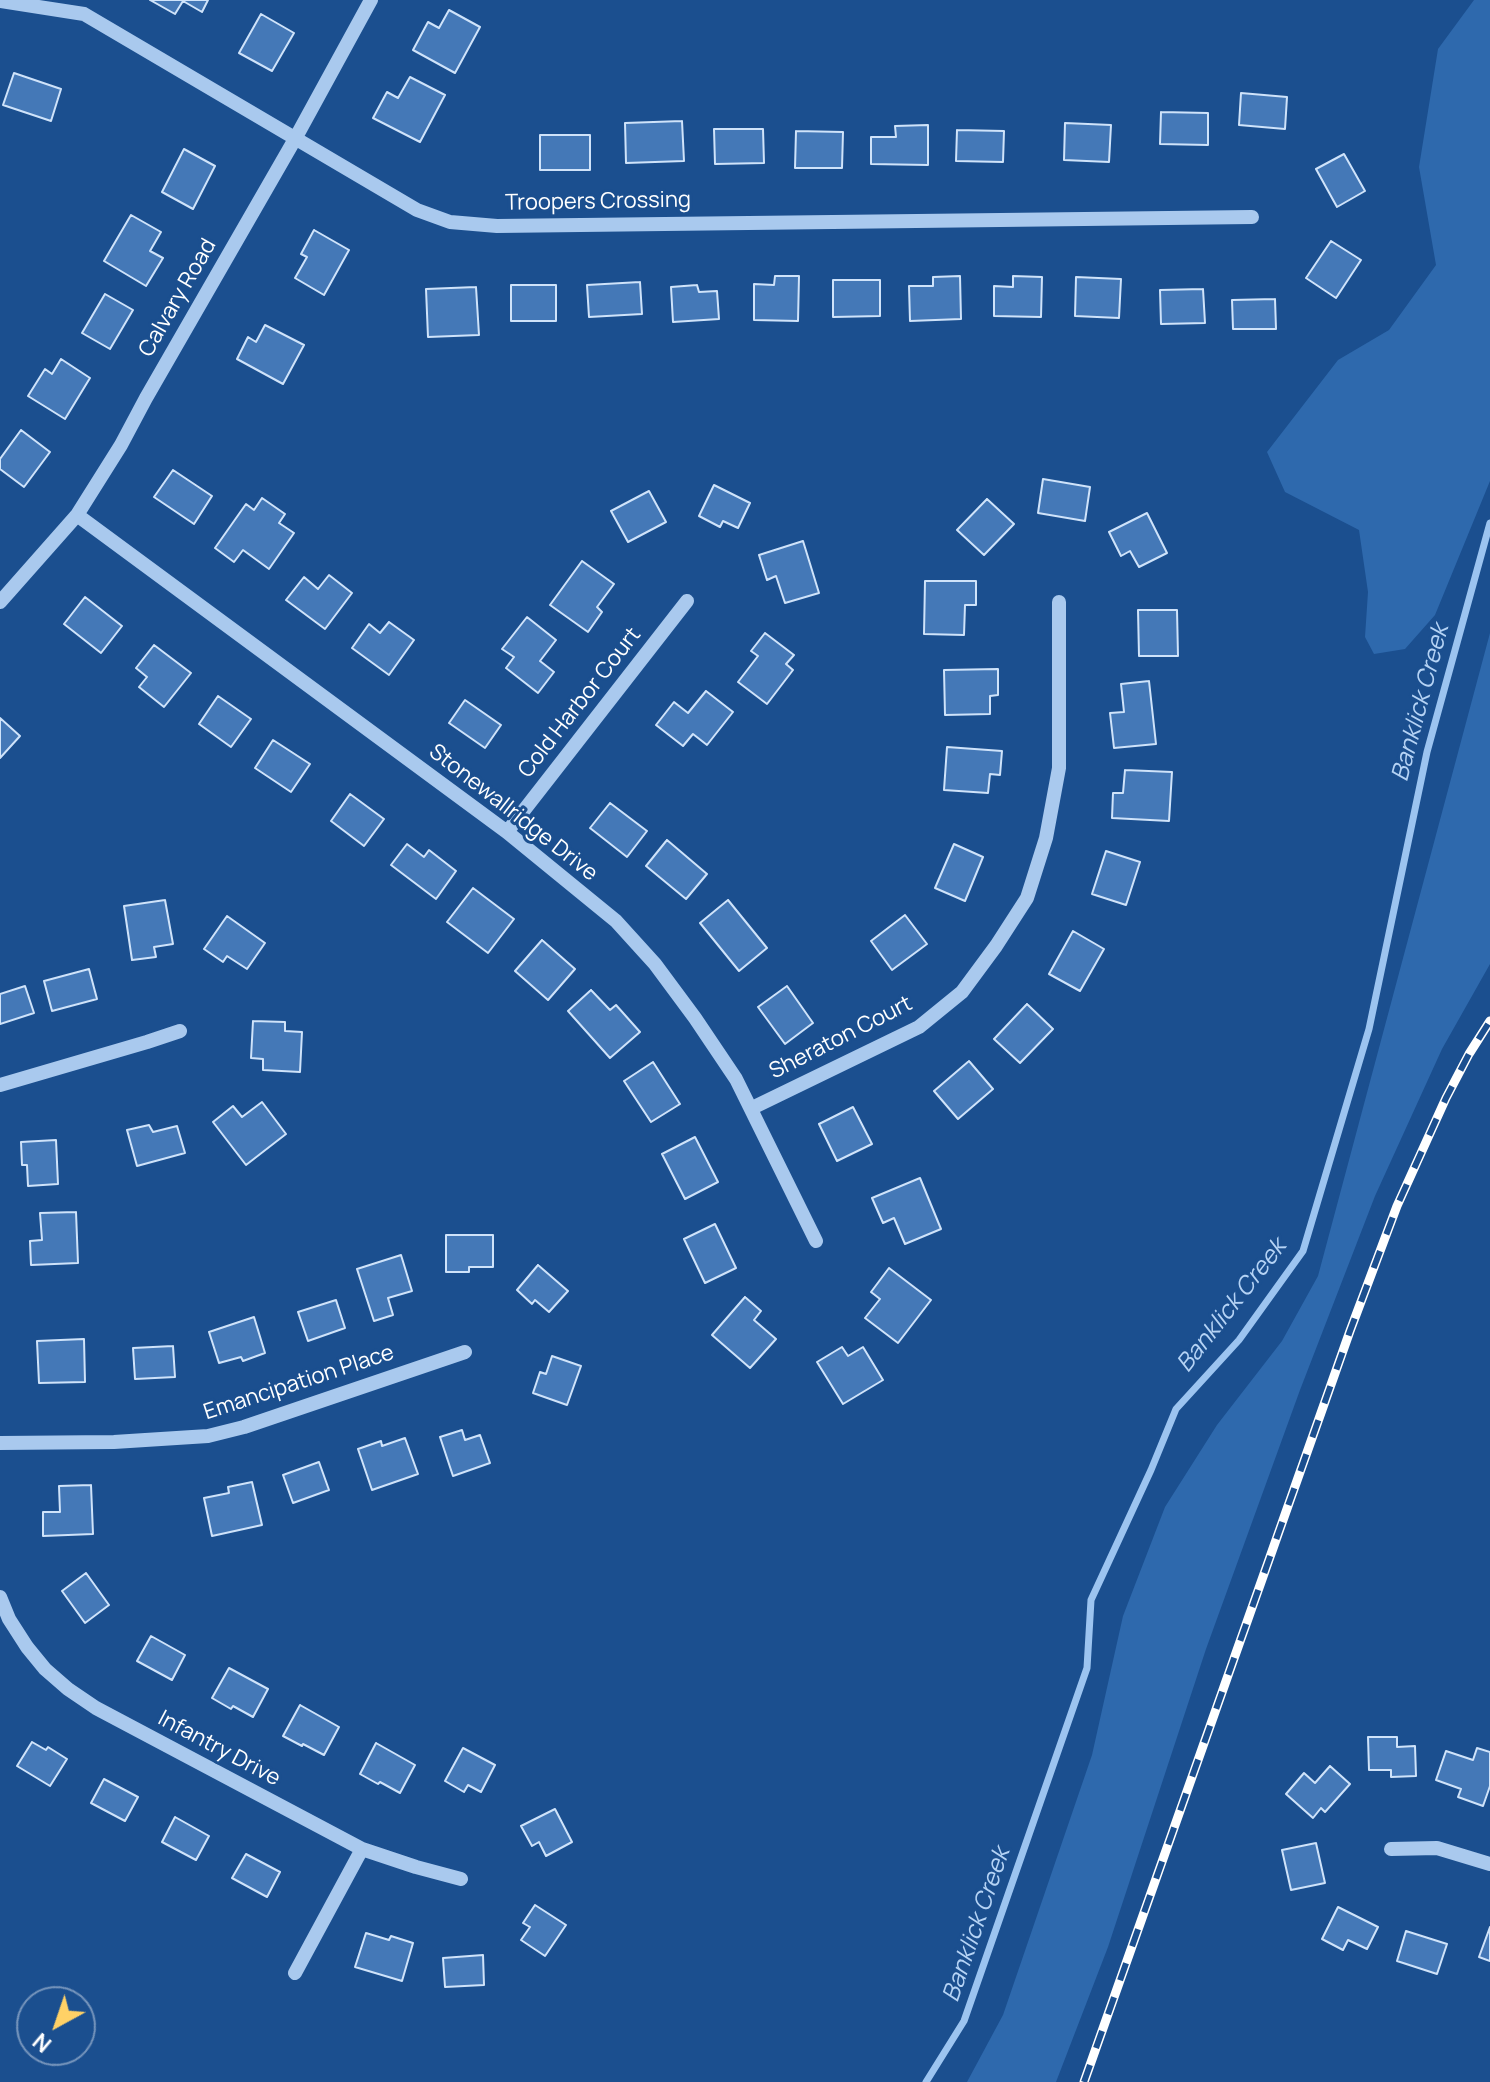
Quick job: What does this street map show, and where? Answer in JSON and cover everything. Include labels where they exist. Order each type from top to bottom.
[{"type":"street","name":"Calvary Road","points":[[0,602],[77,515],[121,445],[371,0]]},
{"type":"street","name":"Troopers Crossing","points":[[0,1],[84,14],[417,210],[450,222],[497,226],[1252,217]]},
{"type":"street","name":"Stonewallridge Drive","points":[[77,515],[507,832],[616,921],[655,964],[736,1079],[816,1241]]},
{"type":"street","name":"Cold Harbor Court","points":[[507,832],[687,601]]},
{"type":"street","name":"Sheraton Court","points":[[752,1108],[919,1027],[962,992],[1027,898],[1046,838],[1059,768],[1059,602]]},
{"type":"street","points":[[0,1085],[180,1031]]},
{"type":"street","name":"Emancipation Place","points":[[0,1443],[114,1442],[208,1436],[244,1427],[465,1352]]},
{"type":"street","name":"Infantry Drive","points":[[0,1597],[9,1619],[45,1669],[96,1708],[362,1849],[461,1879]]},
{"type":"street","points":[[1391,1849],[1437,1848],[1490,1864]]},
{"type":"street","points":[[295,1973],[362,1849]]},
{"type":"shaded area","points":[[1474,0],[1490,0],[1490,481],[1435,615],[1405,649],[1374,654],[1365,637],[1368,592],[1359,530],[1285,492],[1267,452],[1338,360],[1389,330],[1436,265],[1419,167],[1438,49]]},
{"type":"shaded area","points":[[1490,633],[1490,964],[1442,1049],[1375,1196],[1300,1390],[1206,1649],[1108,1947],[1056,2082],[967,2082],[1003,2015],[1092,1755],[1123,1616],[1165,1507],[1217,1425],[1282,1341],[1318,1276]]},
{"type":"building","points":[[150,0],[208,0],[202,12],[183,1],[175,14]]},
{"type":"building","points":[[449,10],[480,27],[455,73],[413,50],[428,22],[439,28]]},
{"type":"building","points":[[261,14],[294,33],[272,71],[239,53]]},
{"type":"building","points":[[14,73],[61,89],[51,121],[3,105]]},
{"type":"building","points":[[410,77],[445,95],[420,142],[373,118],[387,92],[398,98]]},
{"type":"building","points":[[1241,93],[1287,97],[1285,129],[1239,125]]},
{"type":"building","points":[[1161,112],[1208,113],[1208,145],[1160,144]]},
{"type":"building","points":[[682,121],[684,161],[626,163],[625,123]]},
{"type":"building","points":[[1065,123],[1111,125],[1109,162],[1064,160]]},
{"type":"building","points":[[928,125],[928,165],[871,164],[871,137],[896,137],[895,126]]},
{"type":"building","points":[[714,129],[763,129],[764,163],[715,164]]},
{"type":"building","points":[[957,130],[1004,131],[1003,162],[956,161]]},
{"type":"building","points":[[796,131],[843,132],[842,168],[795,168]]},
{"type":"building","points":[[540,135],[590,135],[590,170],[540,170]]},
{"type":"building","points":[[184,149],[215,166],[193,209],[162,192]]},
{"type":"building","points":[[1344,154],[1365,191],[1337,207],[1316,169]]},
{"type":"building","points":[[131,215],[161,232],[150,251],[163,258],[146,286],[104,261]]},
{"type":"building","points":[[314,230],[349,250],[324,295],[295,278],[307,257],[301,254]]},
{"type":"building","points":[[1331,241],[1361,260],[1336,298],[1306,278]]},
{"type":"building","points":[[775,276],[799,276],[798,321],[754,320],[754,284],[774,285]]},
{"type":"building","points":[[960,276],[961,319],[910,321],[909,286],[933,286],[933,277]]},
{"type":"building","points":[[1013,276],[1042,277],[1041,317],[994,316],[994,286],[1013,287]]},
{"type":"building","points":[[1076,277],[1121,279],[1119,318],[1075,316]]},
{"type":"building","points":[[833,280],[880,280],[880,316],[833,317]]},
{"type":"building","points":[[640,282],[642,314],[589,317],[587,285]]},
{"type":"building","points":[[511,285],[556,285],[556,321],[511,321]]},
{"type":"building","points":[[697,285],[699,292],[717,291],[719,319],[673,322],[671,287]]},
{"type":"building","points":[[476,287],[479,335],[428,337],[426,289]]},
{"type":"building","points":[[1203,289],[1205,323],[1161,324],[1160,290]]},
{"type":"building","points":[[105,294],[133,310],[110,349],[82,333]]},
{"type":"building","points":[[1275,299],[1276,329],[1233,329],[1232,300]]},
{"type":"building","points":[[265,325],[304,345],[283,384],[237,359],[248,337],[256,342]]},
{"type":"building","points":[[61,359],[90,378],[65,419],[28,396],[45,369],[52,374]]},
{"type":"building","points":[[21,430],[50,452],[24,487],[0,469],[0,459]]},
{"type":"building","points":[[173,470],[212,496],[194,524],[154,497]]},
{"type":"building","points":[[1043,479],[1090,487],[1085,521],[1038,513]]},
{"type":"building","points":[[714,485],[750,503],[738,528],[723,521],[720,527],[699,516]]},
{"type":"building","points":[[649,491],[666,522],[628,542],[611,511]]},
{"type":"building","points":[[262,498],[285,514],[279,523],[294,533],[269,569],[243,550],[234,562],[215,548],[246,504],[254,510]]},
{"type":"building","points":[[987,499],[1014,524],[984,555],[957,530]]},
{"type":"building","points":[[1147,513],[1167,553],[1139,567],[1130,551],[1121,556],[1109,532]]},
{"type":"building","points":[[803,541],[819,593],[785,603],[776,576],[767,580],[759,555]]},
{"type":"building","points":[[582,561],[614,584],[597,607],[602,612],[588,632],[550,605]]},
{"type":"building","points":[[329,575],[352,593],[325,629],[286,600],[304,577],[318,589]]},
{"type":"building","points":[[925,581],[976,581],[976,605],[965,605],[964,635],[924,634]]},
{"type":"building","points":[[85,597],[122,626],[101,653],[64,624]]},
{"type":"building","points":[[1138,610],[1177,610],[1178,656],[1139,656]]},
{"type":"building","points":[[527,617],[556,640],[540,661],[554,672],[538,693],[506,668],[514,657],[502,649]]},
{"type":"building","points":[[389,622],[414,640],[389,675],[352,648],[369,624],[380,633]]},
{"type":"building","points":[[765,633],[794,655],[786,664],[793,670],[767,704],[738,682],[758,656],[751,651]]},
{"type":"building","points":[[154,645],[191,673],[164,707],[139,687],[147,677],[136,668]]},
{"type":"building","points":[[998,669],[998,695],[990,696],[990,714],[945,715],[944,670]]},
{"type":"building","points":[[1149,681],[1156,744],[1114,748],[1110,713],[1124,712],[1121,684]]},
{"type":"building","points":[[706,691],[733,712],[707,745],[693,734],[683,746],[656,725],[674,702],[688,713]]},
{"type":"building","points":[[218,696],[251,719],[231,747],[199,724]]},
{"type":"building","points":[[465,700],[501,725],[485,748],[449,723]]},
{"type":"building","points":[[0,718],[20,736],[0,758]]},
{"type":"building","points":[[273,740],[310,764],[291,792],[255,768]]},
{"type":"building","points":[[947,747],[1002,751],[1000,775],[990,774],[988,793],[944,790]]},
{"type":"building","points":[[1125,770],[1172,772],[1169,821],[1112,818],[1113,793],[1123,793]]},
{"type":"building","points":[[350,794],[384,819],[364,846],[331,821]]},
{"type":"building","points":[[610,803],[647,831],[627,857],[590,828]]},
{"type":"building","points":[[667,840],[707,874],[686,899],[646,866]]},
{"type":"building","points":[[407,844],[424,857],[429,850],[456,871],[436,899],[391,865]]},
{"type":"building","points":[[954,844],[983,857],[965,901],[935,888]]},
{"type":"building","points":[[1106,851],[1140,862],[1126,905],[1092,894]]},
{"type":"building","points":[[473,888],[514,919],[488,953],[447,922]]},
{"type":"building","points":[[165,900],[173,944],[154,947],[156,957],[132,960],[124,906]]},
{"type":"building","points":[[728,900],[767,948],[739,971],[700,923]]},
{"type":"building","points":[[905,915],[927,944],[892,970],[871,941]]},
{"type":"building","points":[[227,916],[265,943],[247,969],[227,956],[223,962],[204,949]]},
{"type":"building","points":[[1073,931],[1104,949],[1080,991],[1049,974]]},
{"type":"building","points":[[542,940],[575,969],[548,1000],[515,971]]},
{"type":"building","points":[[89,969],[97,999],[52,1011],[44,981]]},
{"type":"building","points":[[25,986],[34,1013],[0,1024],[0,994]]},
{"type":"building","points":[[787,986],[813,1023],[785,1044],[758,1007]]},
{"type":"building","points":[[591,990],[610,1010],[616,1005],[640,1032],[610,1058],[568,1011]]},
{"type":"building","points":[[1027,1004],[1053,1029],[1020,1063],[994,1039]]},
{"type":"building","points":[[253,1021],[285,1022],[285,1031],[302,1032],[300,1072],[263,1070],[263,1059],[251,1058]]},
{"type":"building","points":[[969,1061],[993,1089],[958,1119],[934,1091]]},
{"type":"building","points":[[653,1062],[680,1104],[651,1122],[624,1081]]},
{"type":"building","points":[[262,1102],[286,1134],[246,1165],[213,1122],[233,1106],[242,1117]]},
{"type":"building","points":[[853,1107],[872,1144],[837,1161],[819,1124]]},
{"type":"building","points":[[149,1125],[153,1132],[177,1126],[185,1153],[137,1166],[127,1130]]},
{"type":"building","points":[[695,1137],[718,1182],[685,1199],[662,1154]]},
{"type":"building","points":[[56,1140],[58,1184],[28,1186],[27,1165],[22,1165],[21,1142]]},
{"type":"building","points":[[920,1178],[941,1229],[905,1244],[894,1218],[883,1223],[872,1198]]},
{"type":"building","points":[[76,1212],[78,1263],[31,1265],[30,1241],[42,1240],[40,1213]]},
{"type":"building","points":[[715,1224],[736,1268],[705,1283],[684,1239]]},
{"type":"building","points":[[446,1235],[493,1235],[493,1267],[469,1267],[469,1272],[446,1272]]},
{"type":"building","points":[[401,1255],[412,1291],[388,1298],[393,1315],[374,1321],[357,1269]]},
{"type":"building","points":[[538,1265],[568,1291],[549,1312],[535,1300],[532,1304],[517,1290]]},
{"type":"building","points":[[889,1268],[931,1300],[898,1343],[865,1318],[880,1299],[871,1292]]},
{"type":"building","points":[[745,1297],[761,1311],[754,1320],[776,1339],[750,1368],[712,1335]]},
{"type":"building","points":[[336,1300],[345,1328],[308,1341],[298,1312]]},
{"type":"building","points":[[254,1317],[265,1353],[243,1361],[241,1357],[219,1363],[209,1332]]},
{"type":"building","points":[[84,1339],[85,1382],[39,1383],[37,1341]]},
{"type":"building","points":[[173,1346],[175,1377],[135,1379],[133,1348]]},
{"type":"building","points":[[842,1347],[848,1356],[863,1347],[883,1380],[843,1404],[817,1362]]},
{"type":"building","points":[[552,1356],[581,1366],[567,1405],[533,1393],[540,1372],[546,1374]]},
{"type":"building","points":[[462,1430],[465,1440],[480,1435],[490,1463],[453,1476],[440,1437]]},
{"type":"building","points":[[405,1438],[418,1474],[372,1490],[358,1449],[381,1441],[382,1446]]},
{"type":"building","points":[[319,1462],[329,1490],[293,1503],[283,1475]]},
{"type":"building","points":[[252,1482],[262,1525],[212,1536],[204,1498],[229,1493],[228,1487]]},
{"type":"building","points":[[91,1485],[93,1534],[43,1536],[43,1512],[60,1512],[59,1486]]},
{"type":"building","points":[[86,1573],[109,1605],[85,1623],[62,1591]]},
{"type":"building","points":[[151,1636],[185,1655],[172,1680],[137,1661]]},
{"type":"building","points":[[229,1668],[268,1689],[253,1717],[212,1698]]},
{"type":"building","points":[[300,1705],[339,1727],[324,1755],[283,1736]]},
{"type":"building","points":[[1368,1737],[1397,1737],[1397,1747],[1415,1746],[1416,1776],[1391,1777],[1391,1770],[1369,1770]]},
{"type":"building","points":[[32,1742],[46,1750],[48,1747],[67,1759],[50,1786],[17,1766]]},
{"type":"building","points":[[376,1743],[415,1765],[400,1793],[360,1774]]},
{"type":"building","points":[[463,1748],[495,1765],[481,1792],[468,1785],[464,1792],[445,1781]]},
{"type":"building","points":[[1477,1748],[1490,1752],[1490,1786],[1483,1806],[1458,1797],[1461,1789],[1436,1780],[1446,1751],[1473,1760]]},
{"type":"building","points":[[1330,1766],[1350,1784],[1325,1812],[1321,1808],[1313,1818],[1286,1794],[1304,1773],[1315,1783]]},
{"type":"building","points":[[104,1779],[138,1797],[125,1821],[91,1803]]},
{"type":"building","points":[[555,1809],[572,1842],[546,1856],[539,1842],[532,1846],[521,1826]]},
{"type":"building","points":[[175,1817],[209,1836],[196,1860],[162,1842]]},
{"type":"building","points":[[1316,1843],[1325,1883],[1291,1890],[1282,1850]]},
{"type":"building","points":[[246,1854],[280,1872],[267,1897],[232,1878]]},
{"type":"building","points":[[535,1905],[566,1925],[545,1956],[521,1940],[530,1927],[523,1923]]},
{"type":"building","points":[[1338,1907],[1378,1927],[1367,1949],[1348,1940],[1343,1950],[1322,1939]]},
{"type":"building","points":[[1490,1927],[1490,1961],[1479,1957]]},
{"type":"building","points":[[1406,1931],[1447,1944],[1437,1974],[1397,1961]]},
{"type":"building","points":[[366,1933],[413,1943],[402,1981],[355,1967]]},
{"type":"building","points":[[483,1955],[484,1985],[445,1987],[443,1958]]},
{"type":"waterway","name":"Banklick Creek","points":[[926,2082],[964,2021],[1087,1668],[1091,1600],[1176,1409],[1239,1340],[1303,1251],[1369,1029],[1427,752],[1490,523]]},
{"type":"railway","points":[[1084,2082],[1397,1206],[1446,1098],[1490,1021]]}]
